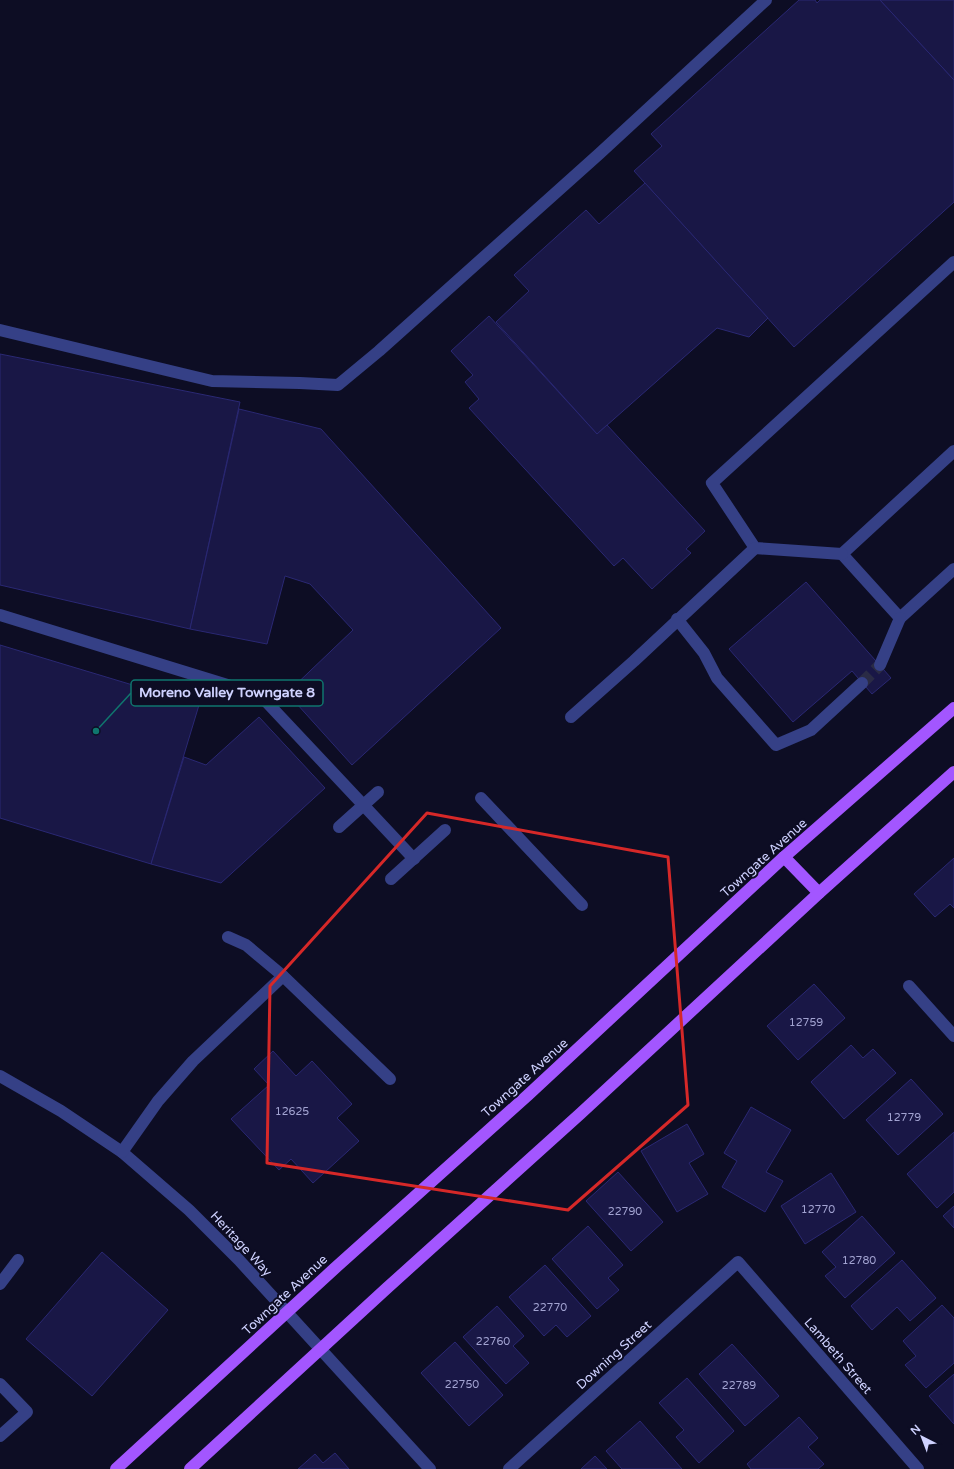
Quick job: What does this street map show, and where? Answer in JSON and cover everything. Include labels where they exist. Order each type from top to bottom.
[{"type":"main road","name":"Towngate Avenue","points":[[116,1469],[528,1094],[784,857],[954,708]]},
{"type":"main road","points":[[190,1469],[580,1114],[819,893],[954,772]]},
{"type":"main road","points":[[784,857],[819,893]]},
{"type":"street","points":[[0,330],[212,381],[338,385],[609,145],[766,0]]},
{"type":"street","points":[[755,548],[712,483],[954,262]]},
{"type":"street","points":[[842,554],[954,451]]},
{"type":"street","points":[[571,717],[755,548],[842,554],[900,618]]},
{"type":"street","points":[[880,665],[900,618],[954,569]]},
{"type":"street","points":[[0,615],[260,695],[414,859]]},
{"type":"street","points":[[677,619],[704,653],[717,678],[776,745],[811,730],[862,683]]},
{"type":"street","points":[[339,827],[378,792]]},
{"type":"street","points":[[481,798],[582,905]]},
{"type":"street","points":[[391,879],[445,830]]},
{"type":"street","points":[[228,937],[246,945],[283,976],[390,1079]]},
{"type":"street","points":[[122,1152],[158,1101],[193,1061],[283,976]]},
{"type":"street","points":[[909,986],[954,1036]]},
{"type":"street","name":"Heritage Way","points":[[0,1076],[61,1111],[122,1152],[189,1210],[239,1260],[430,1469]]},
{"type":"street","points":[[0,1284],[18,1260]]},
{"type":"street","name":"Downing Street","points":[[509,1469],[738,1262]]},
{"type":"street","name":"Lambeth Street","points":[[738,1262],[918,1469]]},
{"type":"street","points":[[0,1384],[27,1412],[0,1436]]},
{"type":"highlighted area","points":[[427,813],[668,857],[688,1105],[568,1210],[267,1163],[270,986]]},
{"type":"building","points":[[799,0],[815,0],[817,3],[820,0],[880,0],[954,80],[954,202],[794,347],[634,171],[662,146],[651,134]]},
{"type":"building","points":[[880,0],[954,0],[954,80]]},
{"type":"building","points":[[645,183],[768,318],[749,337],[717,328],[597,434],[496,322],[529,291],[514,275],[586,210],[599,224]]},
{"type":"building","points":[[489,316],[597,434],[607,425],[705,531],[686,549],[691,553],[652,589],[623,558],[614,566],[469,408],[479,399],[465,382],[473,375],[451,351]]},
{"type":"building","points":[[0,354],[240,402],[190,629],[0,585]]},
{"type":"building","points":[[239,409],[321,429],[501,628],[352,765],[287,693],[353,630],[310,584],[285,576],[267,644],[190,629]]},
{"type":"building","points":[[806,582],[891,678],[872,694],[852,671],[793,722],[729,649]]},
{"type":"building","points":[[0,645],[199,705],[151,864],[0,818]]},
{"type":"building","points":[[259,717],[325,788],[221,883],[151,864],[184,757],[206,765]]},
{"type":"building","points":[[954,858],[954,908],[950,904],[935,917],[914,894]]},
{"type":"building","points":[[814,984],[845,1018],[798,1060],[767,1026]]},
{"type":"building","points":[[851,1045],[863,1058],[873,1049],[896,1073],[844,1119],[811,1082]]},
{"type":"building","points":[[273,1051],[296,1076],[312,1061],[352,1104],[337,1118],[359,1141],[313,1183],[291,1159],[279,1170],[231,1119],[269,1085],[254,1069]]},
{"type":"building","points":[[911,1079],[943,1114],[898,1155],[866,1120]]},
{"type":"building","points":[[751,1107],[791,1130],[766,1172],[783,1181],[765,1212],[722,1187],[737,1161],[724,1153]]},
{"type":"building","points":[[687,1124],[704,1154],[689,1163],[708,1194],[677,1212],[641,1151]]},
{"type":"building","points":[[954,1132],[954,1192],[937,1208],[907,1174]]},
{"type":"building","points":[[618,1172],[663,1222],[631,1251],[586,1201]]},
{"type":"building","points":[[831,1173],[856,1212],[805,1244],[781,1206]]},
{"type":"building","points":[[954,1206],[954,1228],[943,1216]]},
{"type":"building","points":[[862,1216],[895,1253],[845,1298],[825,1276],[836,1267],[822,1252]]},
{"type":"building","points":[[588,1226],[623,1265],[608,1278],[619,1290],[597,1309],[552,1259]]},
{"type":"building","points":[[102,1252],[168,1310],[92,1396],[26,1339]]},
{"type":"building","points":[[902,1260],[936,1298],[910,1321],[897,1307],[872,1330],[851,1306]]},
{"type":"building","points":[[545,1265],[591,1316],[567,1337],[556,1325],[544,1336],[509,1297]]},
{"type":"building","points":[[942,1305],[954,1318],[954,1363],[926,1388],[905,1365],[916,1356],[903,1341]]},
{"type":"building","points":[[497,1306],[524,1336],[513,1346],[529,1363],[506,1384],[463,1337]]},
{"type":"building","points":[[455,1342],[503,1395],[469,1426],[421,1373]]},
{"type":"building","points":[[732,1344],[779,1396],[745,1426],[699,1374]]},
{"type":"building","points":[[954,1374],[954,1424],[929,1396]]},
{"type":"building","points":[[687,1378],[734,1431],[699,1463],[676,1437],[684,1430],[659,1403]]},
{"type":"building","points":[[799,1417],[818,1438],[808,1447],[824,1464],[818,1469],[751,1469],[747,1464]]},
{"type":"building","points":[[640,1421],[682,1469],[622,1469],[606,1451]]},
{"type":"building","points":[[335,1453],[349,1469],[298,1469],[315,1454],[323,1463]]},
{"type":"building","points":[[595,1456],[607,1469],[581,1469]]},
{"type":"tunnel","points":[[862,683],[880,665]]},
{"type":"place","name":"Moreno Valley Towngate 8","points":[[96,731]]}]
